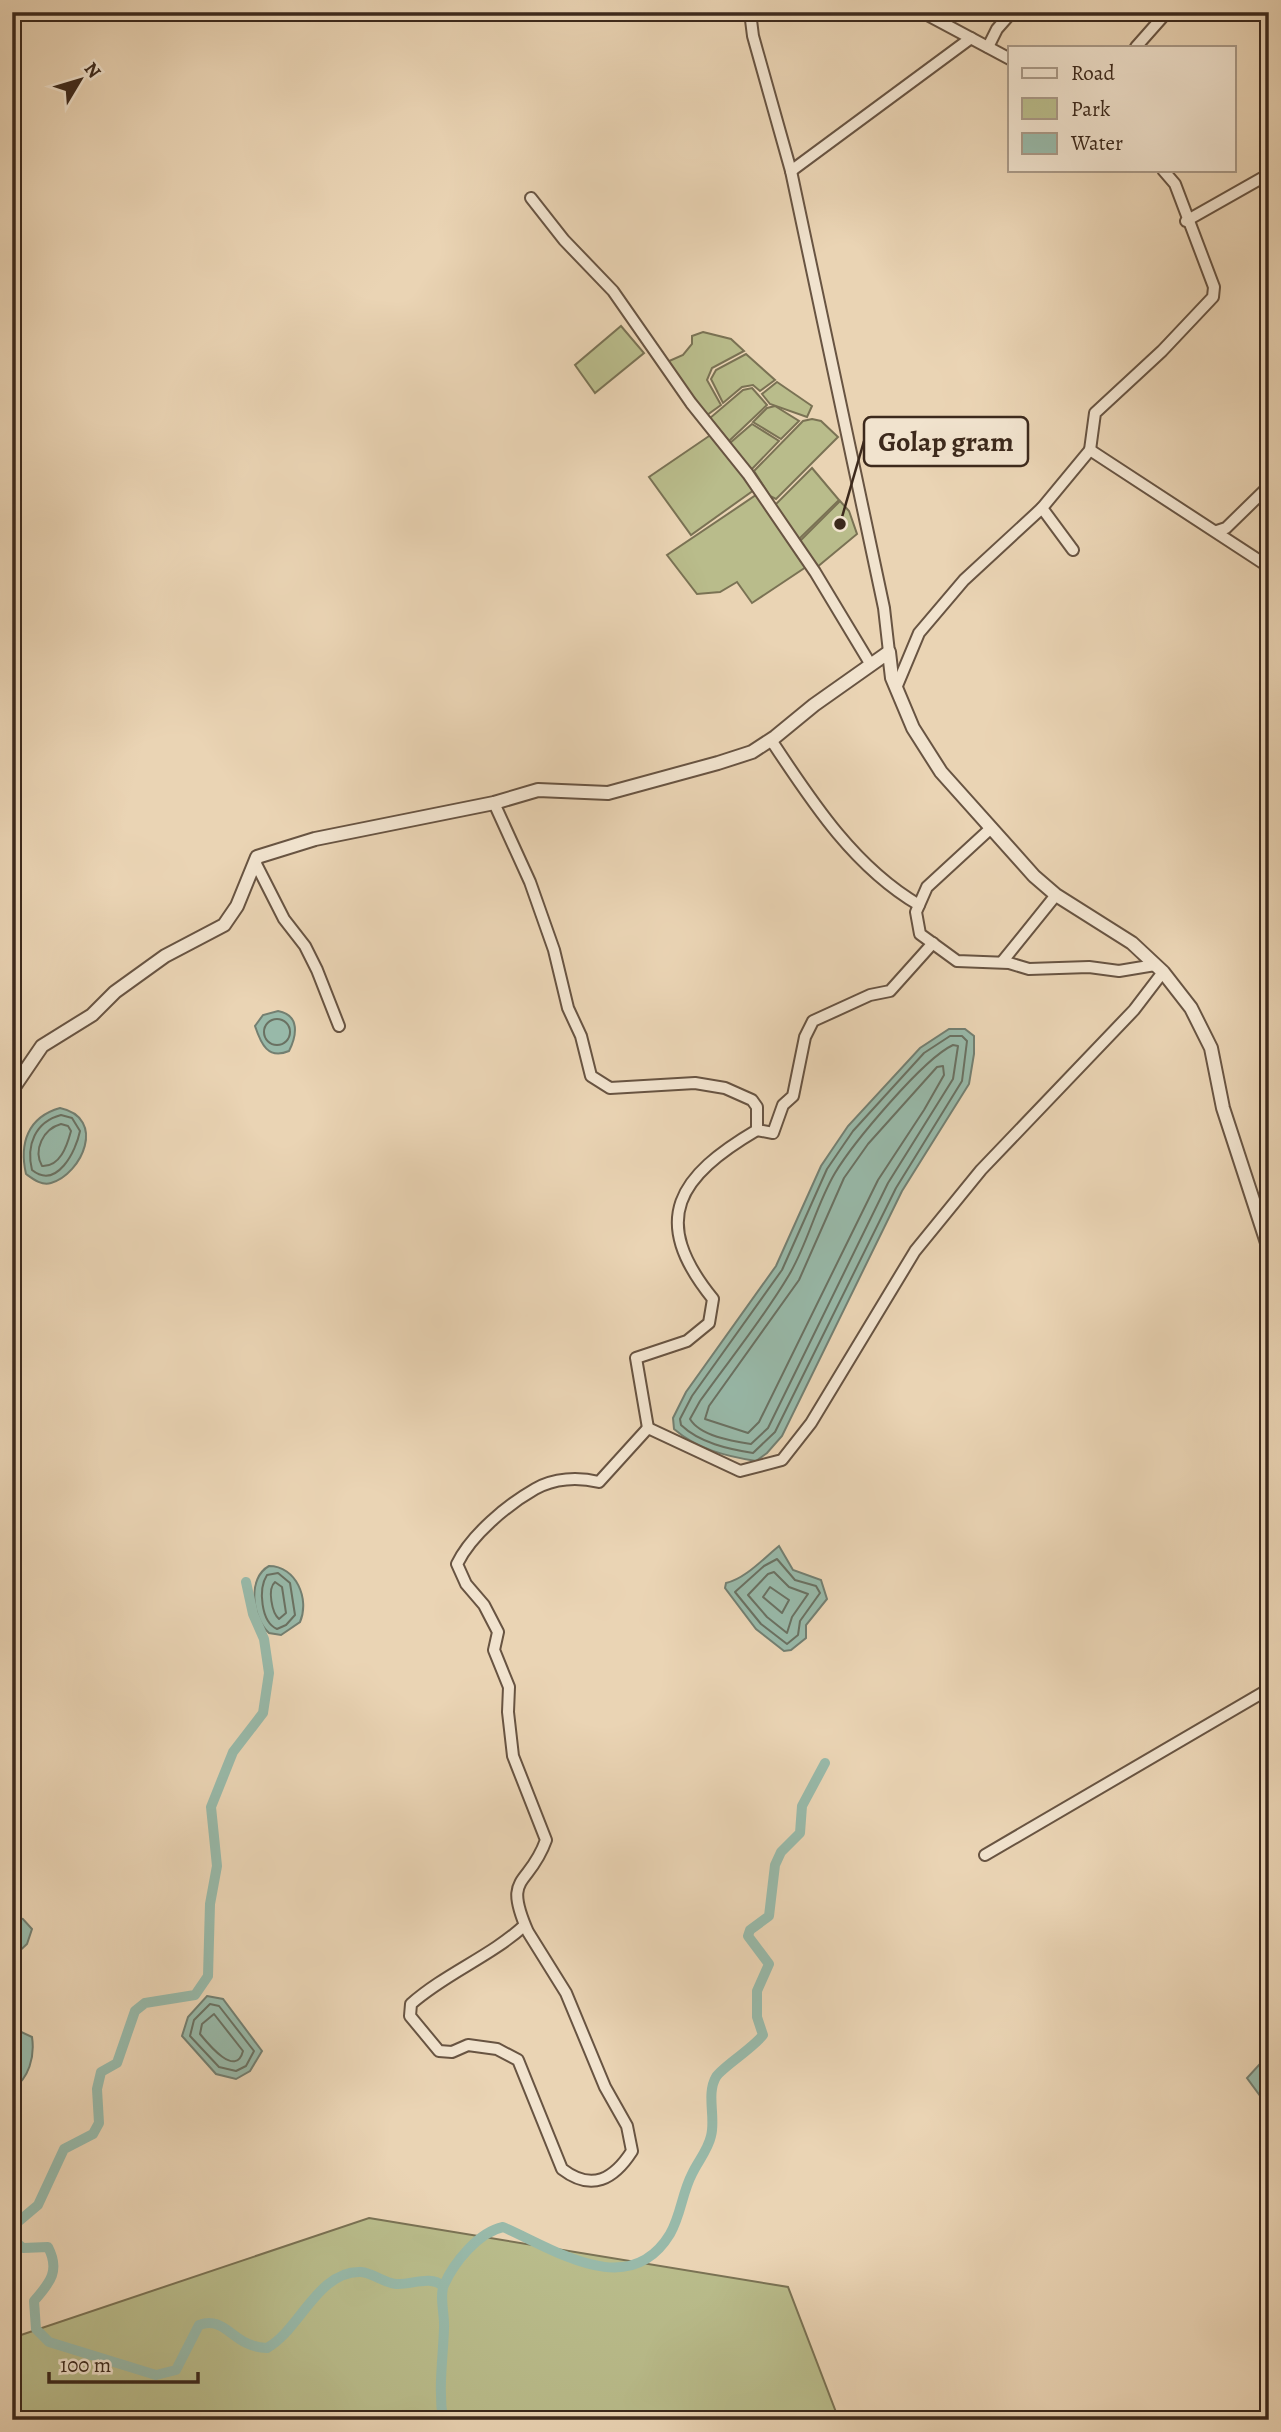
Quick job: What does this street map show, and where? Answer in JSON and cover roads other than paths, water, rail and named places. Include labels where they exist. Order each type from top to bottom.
[{"type":"street","points":[[750,12],[753,36],[791,171],[884,608],[896,688],[913,728],[941,772],[990,829],[1056,895],[1132,943],[1159,968],[1191,1008],[1211,1048],[1223,1108],[1269,1249]]},
{"type":"street","points":[[922,12],[1008,58]]},
{"type":"street","points":[[988,47],[997,29],[1012,12]]},
{"type":"street","points":[[1137,46],[1167,12]]},
{"type":"street","points":[[791,171],[971,38]]},
{"type":"street","points":[[896,688],[919,633],[964,580],[1042,508],[1090,450],[1095,413],[1162,351],[1213,297],[1214,287],[1186,221],[1175,184],[1165,172]]},
{"type":"street","points":[[1186,221],[1269,174]]},
{"type":"street","points":[[531,198],[564,240],[613,291],[691,403],[748,474],[814,572],[871,665]]},
{"type":"street","points":[[1090,450],[1269,567]]},
{"type":"street","points":[[1217,531],[1226,528],[1269,486]]},
{"type":"street","points":[[1042,508],[1073,550]]},
{"type":"street","points":[[12,1090],[42,1046],[92,1015],[115,992],[165,956],[224,925],[237,906],[257,857],[315,839],[494,803],[538,790],[608,793],[752,752],[889,652]]},
{"type":"street","points":[[771,740],[847,846],[891,888],[919,905]]},
{"type":"street","points":[[494,803],[538,905],[554,950],[568,1008],[581,1036],[591,1076],[610,1088],[695,1083],[725,1088],[752,1100],[757,1107],[757,1130]]},
{"type":"street","points":[[990,829],[927,887],[916,912],[920,934],[957,961],[1002,962],[1029,969],[1089,967],[1119,971],[1159,968]]},
{"type":"street","points":[[254,862],[284,919],[305,946],[339,1027]]},
{"type":"street","points":[[1002,962],[1056,895]]},
{"type":"street","points":[[648,1428],[636,1358],[687,1341],[709,1323],[713,1299],[680,1246],[678,1215],[683,1194],[695,1175],[721,1151],[757,1130],[772,1133],[783,1105],[793,1096],[805,1037],[813,1021],[870,995],[890,991],[933,943]]},
{"type":"street","points":[[648,1428],[740,1471],[782,1460],[811,1423],[915,1251],[981,1170],[1134,1010],[1159,968]]},
{"type":"street","points":[[525,1925],[498,1948],[429,1988],[411,2004],[410,2016],[439,2051],[452,2052],[468,2045],[497,2049],[518,2060],[562,2169],[576,2180],[598,2181],[618,2172],[632,2151],[627,2126],[605,2087],[566,1993],[517,1907],[516,1888],[542,1852],[546,1840],[513,1756],[508,1712],[509,1687],[494,1650],[498,1632],[484,1605],[466,1584],[457,1564],[466,1545],[536,1488],[580,1478],[599,1482],[648,1428]]},
{"type":"street","points":[[985,1855],[1269,1689]]},
{"type":"water","points":[[278,1011],[290,1017],[295,1026],[289,1051],[282,1053],[266,1049],[255,1026],[263,1015]]},
{"type":"water","points":[[949,1029],[965,1029],[974,1036],[969,1084],[902,1191],[782,1436],[756,1461],[712,1451],[692,1442],[674,1429],[673,1418],[686,1392],[776,1266],[821,1166],[848,1126],[920,1048]]},
{"type":"water","points":[[60,1108],[74,1114],[83,1123],[85,1146],[72,1169],[62,1178],[44,1184],[26,1174],[25,1142],[33,1125],[40,1118]]},
{"type":"water","points":[[779,1546],[793,1570],[821,1580],[827,1599],[806,1625],[806,1638],[791,1650],[784,1651],[756,1629],[725,1588],[726,1583],[747,1573]]},
{"type":"water","points":[[269,1566],[287,1572],[302,1594],[303,1613],[300,1622],[281,1635],[269,1633],[263,1626],[254,1598],[257,1579]]},
{"type":"water","points":[[12,1915],[23,1919],[32,1929],[27,1944],[12,1958]]},
{"type":"water","points":[[207,1996],[223,1999],[262,2051],[250,2071],[236,2079],[216,2074],[182,2036],[188,2017]]},
{"type":"water","points":[[17,2030],[32,2037],[33,2052],[27,2073],[12,2090],[12,2031]]},
{"type":"water","points":[[1269,2054],[1269,2108],[1247,2078]]},
{"type":"waterway","points":[[12,2227],[38,2205],[64,2149],[93,2134],[99,2123],[97,2089],[101,2072],[117,2063],[135,2011],[145,2003],[195,1995],[208,1976],[210,1904],[217,1866],[211,1807],[233,1752],[263,1713],[269,1673],[264,1639],[253,1614],[246,1582]]},
{"type":"waterway","points":[[443,2420],[443,2290],[454,2267],[476,2241],[503,2227],[567,2257],[613,2267],[634,2265],[653,2254],[670,2234],[694,2169],[710,2141],[712,2091],[716,2077],[763,2035],[757,2017],[757,1991],[769,1964],[748,1936],[750,1930],[769,1916],[775,1865],[781,1852],[800,1833],[802,1806],[825,1763]]},
{"type":"waterway","points":[[12,2239],[23,2248],[48,2247],[52,2255],[52,2276],[34,2301],[36,2329],[49,2342],[156,2375],[176,2370],[199,2325],[217,2324],[246,2343],[267,2348],[289,2329],[321,2291],[346,2274],[361,2272],[396,2284],[432,2281],[443,2286]]},
{"type":"place","name":"Golap gram","points":[[840,524]]}]
